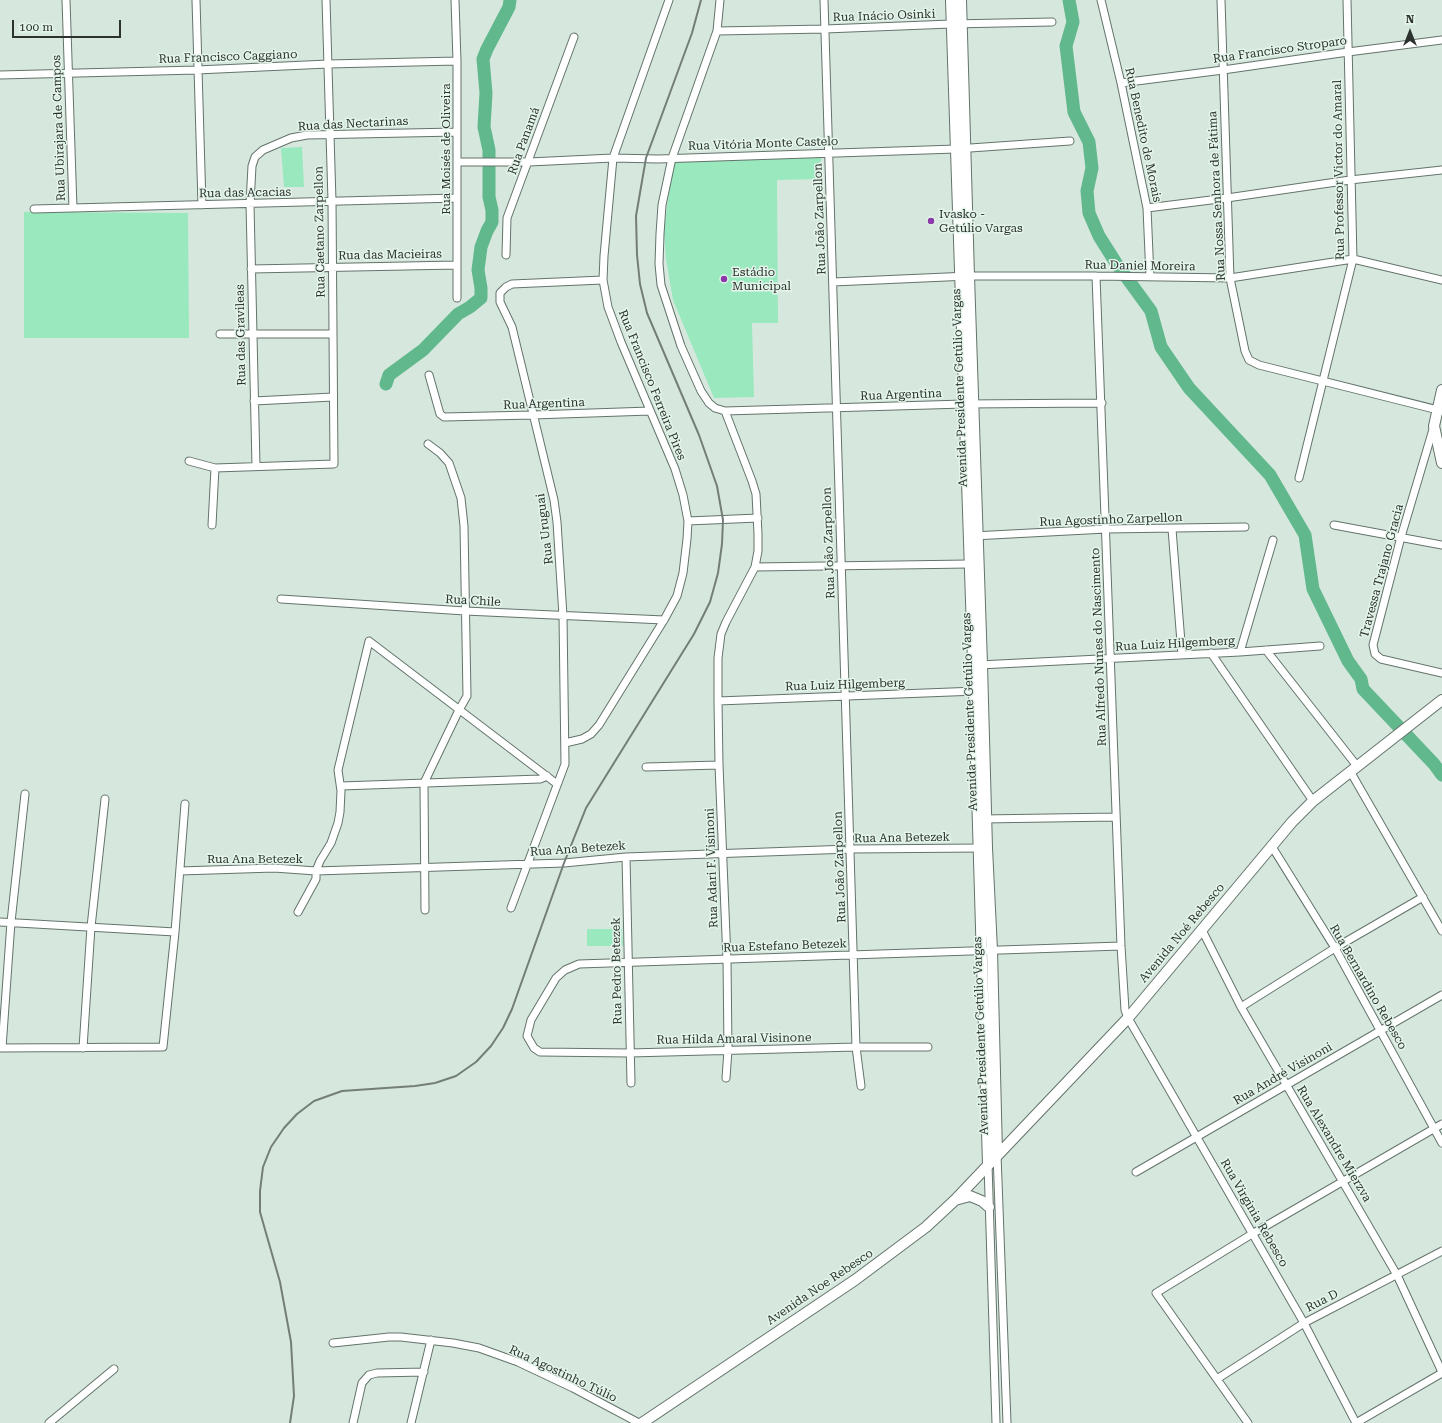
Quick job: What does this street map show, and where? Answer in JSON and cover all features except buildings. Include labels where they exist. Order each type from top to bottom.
[{"type":"main road","name":"Avenida Presidente Getúlio Vargas","points":[[951,0],[951,24],[960,149],[978,665],[982,819],[981,950],[988,1164]]},
{"type":"main road","name":"Avenida Presidente Getúlio Vargas","points":[[960,149],[961,0]]},
{"type":"main road","points":[[1442,390],[1439,411],[1434,426],[1442,463]]},
{"type":"main road","name":"Avenida Presidente Getúlio Vargas","points":[[973,536],[969,564],[978,665]]},
{"type":"main road","name":"Avenida Noé Rebesco","points":[[997,1154],[1128,1018],[1271,845],[1313,801],[1442,700]]},
{"type":"main road","name":"Avenida Presidente Getúlio Vargas","points":[[982,848],[992,950],[997,1154]]},
{"type":"main road","name":"Avenida Noe Rebesco","points":[[642,1423],[855,1280],[926,1227],[955,1200],[997,1154]]},
{"type":"main road","points":[[955,1200],[970,1196],[982,1201],[989,1207]]},
{"type":"street","name":"Rua Ubirajara de Campos","points":[[66,0],[73,208]]},
{"type":"street","points":[[196,0],[202,205]]},
{"type":"street","name":"Rua Caetano Zarpellon","points":[[256,466],[334,464],[332,201],[326,0]]},
{"type":"street","name":"Rua Moisés de Oliveira","points":[[455,0],[457,61],[457,298]]},
{"type":"street","name":"Rua Francisco Ferreira Pires","points":[[565,743],[582,739],[590,734],[599,725],[664,620],[676,596],[683,573],[688,521],[683,495],[675,469],[621,342],[608,307],[603,280],[613,158],[669,0]]},
{"type":"street","points":[[720,0],[717,31],[672,158],[662,205],[659,264],[662,285],[681,346],[701,391],[709,403],[715,408],[725,411]]},
{"type":"street","name":"Rua João Zarpellon","points":[[824,0],[834,282],[836,409],[856,1047],[861,1086]]},
{"type":"street","name":"Rua Benedito de Morais","points":[[1101,0],[1121,83],[1147,208],[1150,277]]},
{"type":"street","name":"Rua Nossa Senhora de Fátima","points":[[1221,0],[1226,198],[1230,278],[1244,351],[1249,360],[1259,365],[1324,381]]},
{"type":"street","name":"Rua Professor Victor do Amaral","points":[[1299,478],[1353,259],[1347,0]]},
{"type":"street","name":"Rua Inácio Osinki","points":[[717,31],[1052,22]]},
{"type":"street","name":"Rua Panamá","points":[[506,255],[507,218],[529,162],[574,36]]},
{"type":"street","name":"Rua Francisco Stroparo","points":[[1121,83],[1442,40]]},
{"type":"street","name":"Rua Francisco Caggiano","points":[[0,75],[457,61]]},
{"type":"street","name":"Rua das Nectarinas","points":[[250,204],[252,166],[255,157],[263,150],[292,138],[306,135],[329,134],[456,132]]},
{"type":"street","name":"Rua Vitória Monte Castelo","points":[[457,162],[529,162],[613,158],[672,158],[960,149],[1070,141]]},
{"type":"street","points":[[1147,208],[1350,180],[1442,170]]},
{"type":"street","name":"Rua das Acacias","points":[[34,209],[457,198]]},
{"type":"street","name":"Rua das Gravileas","points":[[250,204],[256,466]]},
{"type":"street","name":"Rua Daniel Moreira","points":[[834,282],[964,276],[1230,278],[1353,259],[1442,280]]},
{"type":"street","name":"Rua das Macieiras","points":[[251,269],[457,265]]},
{"type":"street","name":"Rua Alfredo Nunes do Nascimento","points":[[1096,276],[1102,402],[1121,946],[1124,1001],[1128,1018]]},
{"type":"street","name":"Rua Uruguai","points":[[511,908],[564,764],[563,616],[557,522],[554,500],[512,327],[500,302],[500,293],[512,284],[603,280]]},
{"type":"street","points":[[220,334],[332,334]]},
{"type":"street","name":"Rua Argentina","points":[[429,375],[440,414],[444,417],[650,411]]},
{"type":"street","points":[[1324,381],[1439,411]]},
{"type":"street","points":[[254,401],[333,397]]},
{"type":"street","name":"Rua Argentina","points":[[725,411],[1102,402]]},
{"type":"street","name":"Rua Adari F. Visinoni","points":[[725,411],[752,481],[756,494],[758,518],[758,551],[755,567],[721,634],[718,658],[719,765],[727,960],[728,1050],[726,1078]]},
{"type":"street","name":"Travessa Trajano Gracia","points":[[1434,426],[1401,537],[1373,645],[1375,654],[1381,659],[1442,673]]},
{"type":"street","points":[[425,910],[424,783],[467,696],[464,526],[461,498],[449,463],[440,453],[428,444]]},
{"type":"street","points":[[189,461],[215,468],[256,466]]},
{"type":"street","points":[[212,525],[215,468]]},
{"type":"street","points":[[688,521],[758,518]]},
{"type":"street","points":[[1334,525],[1442,545]]},
{"type":"street","name":"Rua Agostinho Zarpellon","points":[[973,536],[1106,529],[1245,527]]},
{"type":"street","points":[[1172,529],[1182,655]]},
{"type":"street","points":[[1240,652],[1273,540]]},
{"type":"street","points":[[755,567],[841,567],[969,564]]},
{"type":"street","name":"Rua Chile","points":[[281,599],[466,612],[664,620]]},
{"type":"street","points":[[298,912],[316,879],[316,871],[331,843],[338,823],[341,801],[341,786],[338,770],[369,641],[557,784]]},
{"type":"street","name":"Rua Luiz Hilgemberg","points":[[978,665],[1240,652],[1320,646]]},
{"type":"street","points":[[1266,650],[1354,768],[1442,931]]},
{"type":"street","points":[[1211,653],[1313,801]]},
{"type":"street","name":"Rua Luiz Hilgemberg","points":[[718,701],[978,691]]},
{"type":"street","points":[[646,767],[719,765]]},
{"type":"street","points":[[341,786],[540,779],[547,776]]},
{"type":"street","points":[[24,794],[11,922],[1,1048],[163,1047],[175,932],[185,804]]},
{"type":"street","points":[[83,1048],[91,927],[105,799]]},
{"type":"street","points":[[982,819],[1116,817]]},
{"type":"street","name":"Rua Bernardino Rebesco","points":[[1271,845],[1335,948],[1442,1143]]},
{"type":"street","name":"Rua Ana Betezek","points":[[180,871],[274,868],[316,871],[564,863],[626,857],[850,849],[982,848]]},
{"type":"street","name":"Rua Pedro Betezek","points":[[626,857],[631,1084]]},
{"type":"street","points":[[1241,1007],[1335,948],[1423,897]]},
{"type":"street","points":[[0,922],[175,932]]},
{"type":"street","name":"Rua Alexandre Mierzva","points":[[1202,930],[1241,1007],[1397,1275],[1442,1372]]},
{"type":"street","name":"Rua Estefano Betezek","points":[[540,1052],[534,1048],[527,1036],[531,1020],[556,978],[565,970],[579,964],[1121,946]]},
{"type":"street","name":"Rua André Visinoni","points":[[1136,1172],[1442,995]]},
{"type":"street","name":"Rua Virginia Rebesco","points":[[1128,1018],[1304,1323],[1356,1423]]},
{"type":"street","name":"Rua Hilda Amaral Visinone","points":[[540,1052],[630,1053],[856,1047],[928,1047]]},
{"type":"street","points":[[1248,1423],[1156,1293],[1252,1234],[1442,1124]]},
{"type":"street","name":"Avenida Presidente Getúlio Vargas","points":[[997,1154],[1007,1423]]},
{"type":"street","name":"Avenida Presidente Getúlio Vargas","points":[[988,1164],[996,1423]]},
{"type":"street","name":"Rua D","points":[[1216,1379],[1304,1323],[1442,1251]]},
{"type":"street","points":[[993,1317],[1003,1316]]},
{"type":"street","name":"Rua Agostinho Túlio","points":[[333,1343],[389,1337],[431,1340],[479,1348],[518,1362],[573,1388],[638,1423]]},
{"type":"street","points":[[411,1423],[431,1340]]},
{"type":"street","points":[[49,1423],[114,1368]]},
{"type":"street","points":[[353,1423],[362,1383],[369,1375],[377,1372],[424,1372]]},
{"type":"street","points":[[1356,1423],[1442,1372]]},
{"type":"green space","points":[[302,147],[304,187],[284,187],[281,148]]},
{"type":"green space","name":"Estádio Municipal","points":[[821,156],[821,179],[777,180],[778,323],[752,323],[754,397],[714,398],[673,300],[666,259],[664,231],[673,162]]},
{"type":"green space","points":[[24,212],[188,213],[189,338],[24,338]]},
{"type":"green space","points":[[587,929],[622,929],[623,946],[587,946]]},
{"type":"waterway","points":[[386,384],[389,375],[423,350],[458,314],[481,298],[478,270],[481,247],[492,222],[492,210],[489,197],[489,150],[484,127],[486,93],[483,59],[509,7],[510,0]]},
{"type":"waterway","points":[[1069,0],[1073,22],[1066,46],[1074,112],[1089,142],[1092,168],[1087,191],[1089,213],[1099,236],[1116,263],[1151,311],[1161,347],[1189,388],[1270,475],[1305,535],[1313,589],[1348,661],[1361,679],[1363,689],[1434,764],[1442,775]]},
{"type":"railway","points":[[290,1423],[294,1396],[291,1342],[280,1282],[260,1212],[260,1191],[263,1167],[271,1147],[284,1128],[297,1114],[314,1101],[342,1091],[415,1086],[435,1083],[456,1076],[476,1062],[491,1046],[503,1028],[512,1009],[564,863],[586,808],[694,634],[710,602],[718,573],[722,544],[723,520],[717,486],[699,435],[647,313],[640,284],[637,255],[636,216],[646,158],[692,33],[701,0]]},
{"type":"place","name":"Ivasko - Getúlio Vargas","points":[[931,221]]},
{"type":"place","name":"Estádio Municipal","points":[[724,279]]}]
